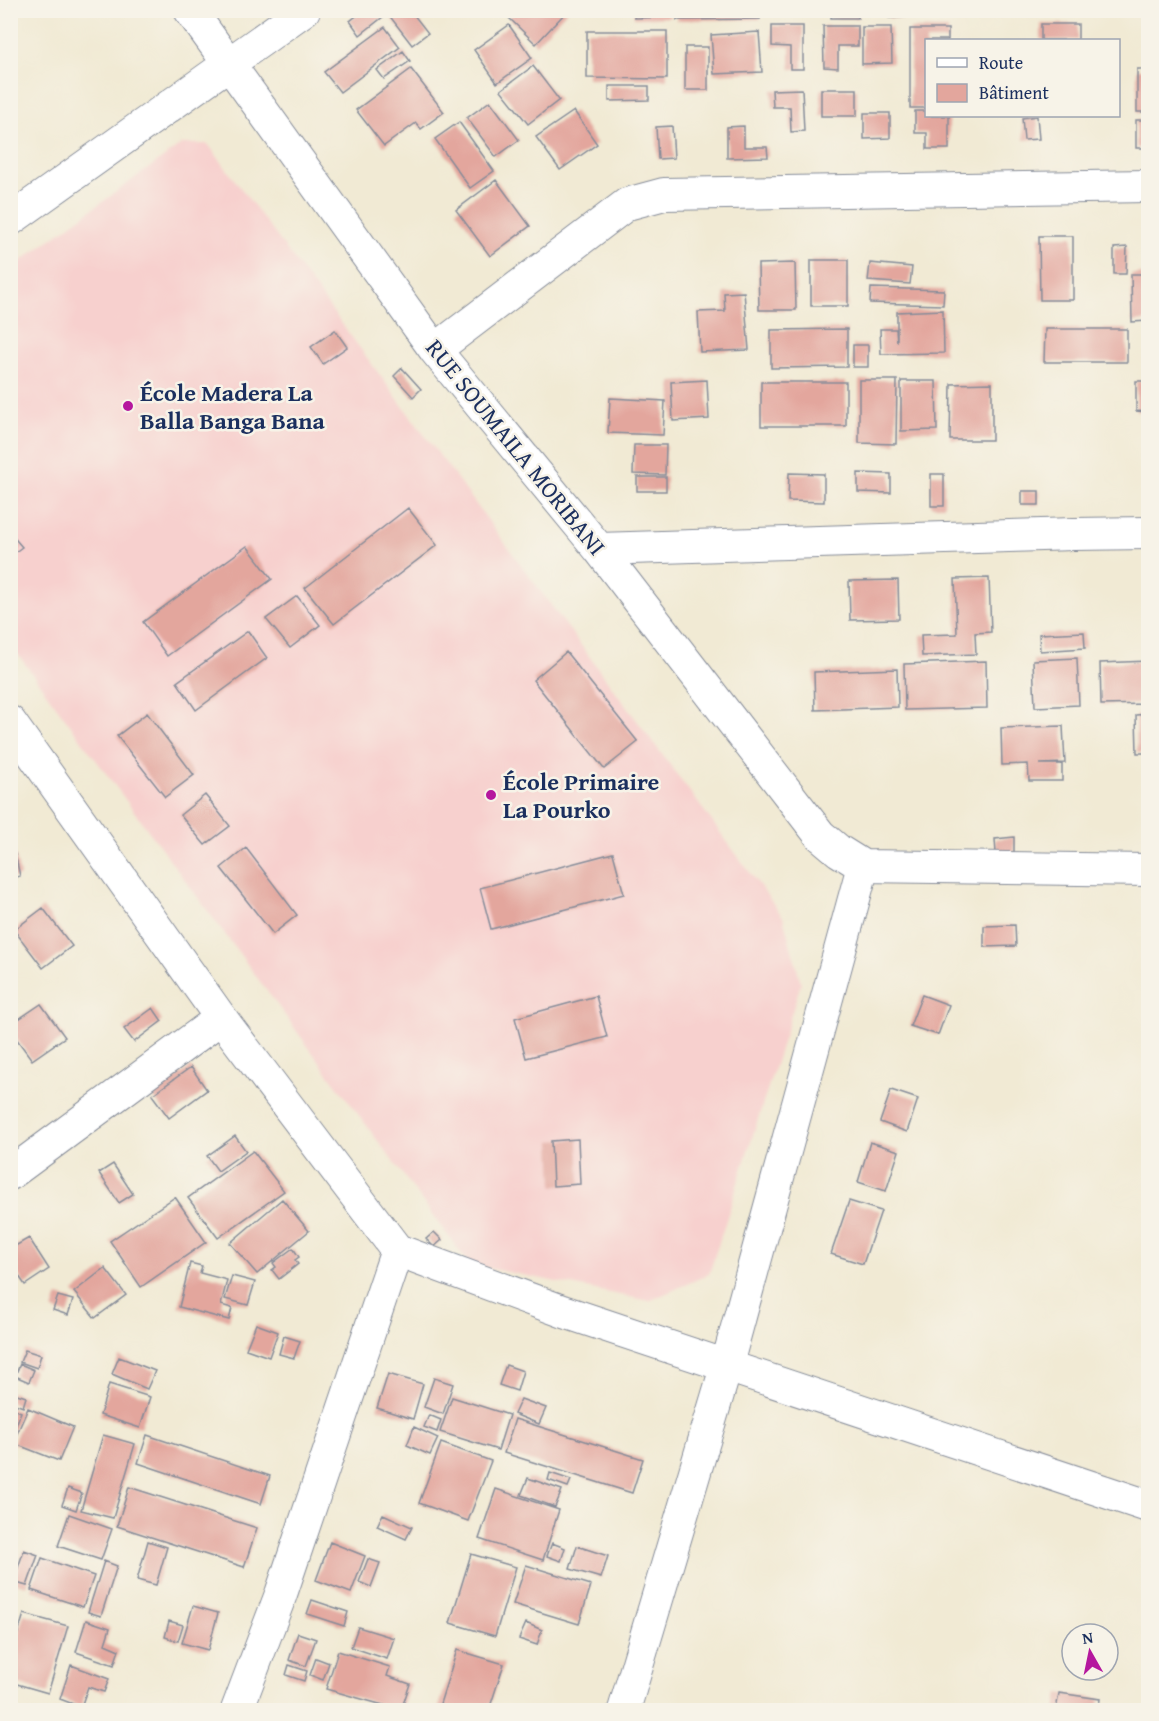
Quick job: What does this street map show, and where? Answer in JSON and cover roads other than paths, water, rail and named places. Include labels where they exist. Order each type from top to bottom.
[{"type":"street","name":"RUE SOUMAILA MORIBANI","points":[[190,10],[435,350],[599,549],[820,834],[839,851],[863,866]]},
{"type":"street","points":[[10,220],[304,10]]},
{"type":"street","points":[[435,350],[627,204],[664,194],[1149,186]]},
{"type":"street","points":[[599,549],[1149,533]]},
{"type":"street","points":[[10,722],[220,1018],[397,1250],[562,1311],[1149,1506]]},
{"type":"street","points":[[624,1710],[727,1364],[863,866],[1149,870]]},
{"type":"street","points":[[10,1174],[220,1018]]},
{"type":"street","points":[[237,1710],[281,1594],[397,1250]]},
{"type":"place","name":"École Madera La Balla Banga Bana","points":[[128,406]]},
{"type":"place","name":"École Primaire La Pourko","points":[[491,795]]}]
